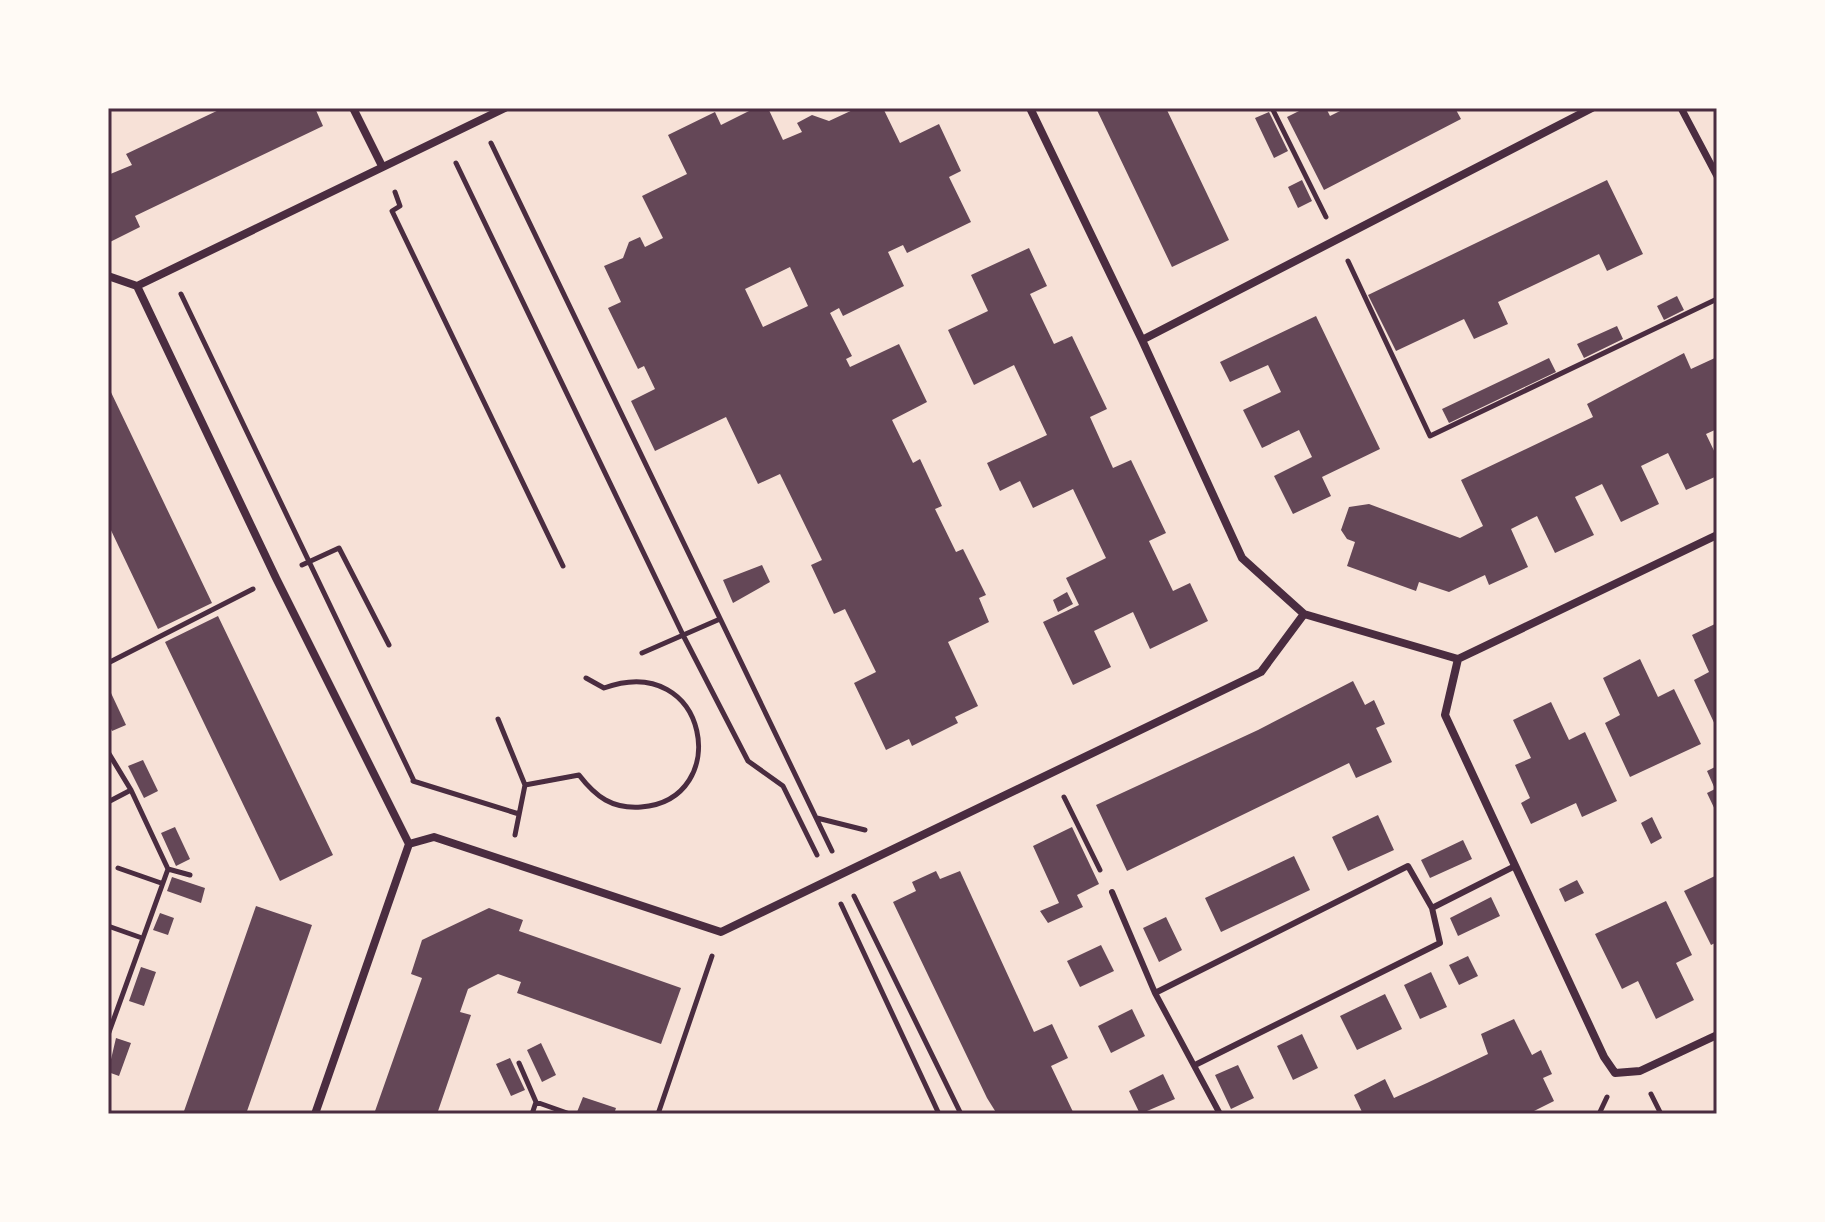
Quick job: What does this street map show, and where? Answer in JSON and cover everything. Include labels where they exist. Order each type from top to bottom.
[{"type":"street","points":[[353,108],[382,166]]},
{"type":"street","points":[[108,276],[137,286],[505,108]]},
{"type":"street","points":[[1030,108],[1142,340],[1242,558],[1304,614],[1458,659],[1717,535]]},
{"type":"street","points":[[1142,340],[1592,108]]},
{"type":"street","points":[[1681,108],[1717,176]]},
{"type":"street","points":[[137,286],[409,844],[315,1114]]},
{"type":"street","points":[[409,844],[434,837],[721,932],[1053,775],[1261,672],[1304,614]]},
{"type":"street","points":[[1458,659],[1445,715],[1604,1057],[1615,1073],[1640,1071],[1717,1035]]},
{"type":"lane","points":[[1155,993],[1408,866],[1432,908],[1440,943],[1195,1065]]},
{"type":"lane","points":[[1432,908],[1515,866]]},
{"type":"lane","points":[[1112,892],[1155,993],[1220,1114]]},
{"type":"path","points":[[1272,108],[1430,436],[1717,299]]},
{"type":"path","points":[[480,120],[961,1114]]},
{"type":"path","points":[[444,138],[684,637],[748,761],[783,786],[939,1114]]},
{"type":"path","points":[[382,166],[400,206],[392,211],[563,566]]},
{"type":"path","points":[[170,270],[414,781]]},
{"type":"path","points":[[642,653],[720,619]]},
{"type":"path","points":[[525,785],[579,775],[593,793],[626,808],[653,806],[681,791],[694,772],[699,754],[699,732],[692,714],[679,697],[664,687],[643,681],[625,681],[604,688],[586,678]]},
{"type":"path","points":[[498,719],[525,785],[509,861]]},
{"type":"path","points":[[108,752],[131,790],[168,869],[190,875]]},
{"type":"path","points":[[1053,775],[1112,892]]},
{"type":"path","points":[[378,782],[414,781],[519,814]]},
{"type":"path","points":[[108,802],[131,790]]},
{"type":"path","points":[[118,868],[161,883]]},
{"type":"path","points":[[108,1035],[168,869]]},
{"type":"path","points":[[108,926],[142,938]]},
{"type":"path","points":[[658,1114],[721,932]]},
{"type":"path","points":[[519,1063],[536,1102],[532,1114]]},
{"type":"path","points":[[536,1102],[570,1114]]},
{"type":"building","points":[[223,108],[315,108],[323,126],[135,216],[140,227],[108,243],[108,175],[132,165],[126,154]]},
{"type":"building","points":[[755,108],[768,108],[783,140],[802,132],[797,123],[812,115],[829,121],[857,108],[883,108],[900,143],[939,124],[961,171],[949,177],[971,222],[907,253],[903,245],[888,252],[904,286],[843,316],[839,308],[830,313],[852,356],[846,359],[850,367],[899,344],[927,402],[892,420],[913,463],[920,459],[942,506],[935,509],[956,552],[963,549],[986,595],[979,598],[989,622],[948,642],[978,706],[955,717],[958,723],[912,746],[909,739],[886,750],[854,683],[876,672],[845,609],[834,614],[811,565],[822,560],[780,474],[758,484],[726,417],[655,451],[631,401],[655,389],[644,366],[638,369],[608,308],[621,302],[604,266],[623,258],[629,242],[640,237],[645,247],[663,238],[642,196],[687,174],[668,135],[715,112],[721,125]],"holes":[[[790,267],[808,306],[763,327],[745,289]]]},
{"type":"building","points":[[1096,108],[1166,108],[1229,240],[1172,267]]},
{"type":"building","points":[[1305,108],[1326,108],[1330,116],[1346,108],[1455,108],[1461,119],[1324,190],[1287,117]]},
{"type":"building","points":[[1269,112],[1288,151],[1274,158],[1255,118]]},
{"type":"building","points":[[1302,180],[1312,201],[1298,208],[1288,187]]},
{"type":"building","points":[[1607,180],[1643,254],[1607,271],[1599,254],[1498,302],[1508,324],[1474,339],[1464,319],[1396,351],[1368,295]]},
{"type":"building","points":[[1029,248],[1047,286],[1030,294],[1054,344],[1072,336],[1107,409],[1090,417],[1113,468],[1131,460],[1166,533],[1149,541],[1173,591],[1190,583],[1208,621],[1150,649],[1133,612],[1094,631],[1111,667],[1073,685],[1043,622],[1079,605],[1066,578],[1106,558],[1073,489],[1033,508],[1020,481],[1000,491],[987,463],[1047,435],[1014,365],[974,385],[948,330],[988,311],[971,275]]},
{"type":"building","points":[[1677,296],[1684,310],[1664,320],[1657,306]]},
{"type":"building","points":[[1316,316],[1380,449],[1322,477],[1331,496],[1293,514],[1274,476],[1312,457],[1299,430],[1262,448],[1243,410],[1281,392],[1268,365],[1230,382],[1220,362]]},
{"type":"building","points":[[1617,326],[1623,339],[1584,358],[1577,344]]},
{"type":"building","points":[[1684,353],[1691,369],[1717,357],[1717,429],[1706,434],[1717,457],[1717,476],[1686,490],[1668,453],[1641,466],[1659,504],[1621,522],[1602,484],[1575,497],[1594,535],[1555,553],[1537,516],[1511,529],[1528,567],[1489,585],[1485,575],[1449,592],[1419,582],[1416,591],[1347,566],[1355,542],[1347,539],[1341,530],[1349,507],[1369,504],[1460,538],[1483,526],[1461,480],[1593,417],[1587,404]]},
{"type":"building","points":[[1549,358],[1556,372],[1449,423],[1442,409]]},
{"type":"building","points":[[108,386],[212,603],[158,629],[108,524]]},
{"type":"building","points":[[762,565],[770,582],[733,603],[723,580]]},
{"type":"building","points":[[1067,592],[1073,604],[1058,612],[1053,600]]},
{"type":"building","points":[[218,616],[333,855],[280,881],[165,642]]},
{"type":"building","points":[[1717,623],[1717,729],[1694,680],[1709,672],[1692,635]]},
{"type":"building","points":[[1640,659],[1658,697],[1674,689],[1701,744],[1630,777],[1605,723],[1620,715],[1603,678]]},
{"type":"building","points":[[1353,681],[1365,705],[1374,700],[1385,724],[1376,728],[1392,762],[1356,778],[1349,763],[1127,871],[1096,805],[1258,730]]},
{"type":"building","points":[[111,693],[126,725],[112,731],[108,723]]},
{"type":"building","points":[[1551,702],[1569,740],[1585,732],[1617,801],[1582,817],[1576,803],[1531,824],[1521,803],[1530,798],[1515,765],[1531,758],[1513,720]]},
{"type":"building","points":[[143,760],[158,791],[144,798],[128,766]]},
{"type":"building","points":[[1717,766],[1717,814],[1707,793],[1715,789],[1707,771]]},
{"type":"building","points":[[1378,815],[1394,850],[1348,871],[1332,837]]},
{"type":"building","points":[[1652,817],[1662,838],[1651,844],[1641,823]]},
{"type":"building","points":[[175,827],[190,859],[176,866],[161,833]]},
{"type":"building","points":[[1072,827],[1099,884],[1077,895],[1083,907],[1048,923],[1040,911],[1059,903],[1033,846]]},
{"type":"building","points":[[1463,840],[1472,859],[1430,878],[1421,860]]},
{"type":"building","points":[[1294,856],[1310,890],[1221,932],[1205,898]]},
{"type":"building","points":[[936,871],[940,879],[960,871],[1034,1032],[1052,1024],[1068,1058],[1051,1066],[1074,1114],[997,1114],[987,1098],[893,902],[916,891],[912,882]]},
{"type":"building","points":[[1717,875],[1717,942],[1711,945],[1684,891]]},
{"type":"building","points":[[172,877],[205,888],[201,903],[167,891]]},
{"type":"building","points":[[1577,880],[1584,893],[1565,902],[1559,889]]},
{"type":"building","points":[[1491,897],[1500,916],[1458,936],[1450,918]]},
{"type":"building","points":[[1666,901],[1692,955],[1676,963],[1694,1000],[1656,1019],[1638,981],[1622,989],[1595,934]]},
{"type":"building","points":[[256,906],[312,925],[246,1114],[183,1114]]},
{"type":"building","points":[[489,908],[523,920],[519,931],[681,988],[661,1044],[517,993],[521,982],[498,974],[468,989],[460,1012],[471,1015],[437,1114],[374,1114],[422,978],[411,974],[422,940]]},
{"type":"building","points":[[160,913],[174,918],[168,935],[153,930]]},
{"type":"building","points":[[1166,917],[1182,950],[1159,962],[1143,928]]},
{"type":"building","points":[[1101,945],[1114,971],[1080,987],[1067,961]]},
{"type":"building","points":[[1468,956],[1478,976],[1459,985],[1449,965]]},
{"type":"building","points":[[141,967],[156,972],[144,1006],[129,1001]]},
{"type":"building","points":[[1431,972],[1447,1007],[1420,1019],[1404,985]]},
{"type":"building","points":[[1385,994],[1402,1029],[1357,1050],[1340,1016]]},
{"type":"building","points":[[1132,1009],[1145,1036],[1111,1053],[1098,1026]]},
{"type":"building","points":[[1514,1019],[1532,1055],[1541,1050],[1552,1074],[1543,1078],[1554,1101],[1528,1114],[1363,1114],[1354,1095],[1385,1079],[1394,1098],[1427,1083],[1488,1054],[1481,1034]]},
{"type":"building","points":[[1302,1034],[1318,1068],[1293,1080],[1277,1046]]},
{"type":"building","points":[[116,1038],[131,1043],[119,1076],[108,1072]]},
{"type":"building","points":[[541,1043],[556,1075],[542,1082],[527,1050]]},
{"type":"building","points":[[510,1058],[525,1090],[511,1096],[496,1064]]},
{"type":"building","points":[[1238,1065],[1254,1098],[1231,1109],[1215,1075]]},
{"type":"building","points":[[1163,1074],[1175,1099],[1140,1114],[1129,1091]]},
{"type":"building","points":[[583,1097],[616,1108],[614,1114],[577,1112]]}]
